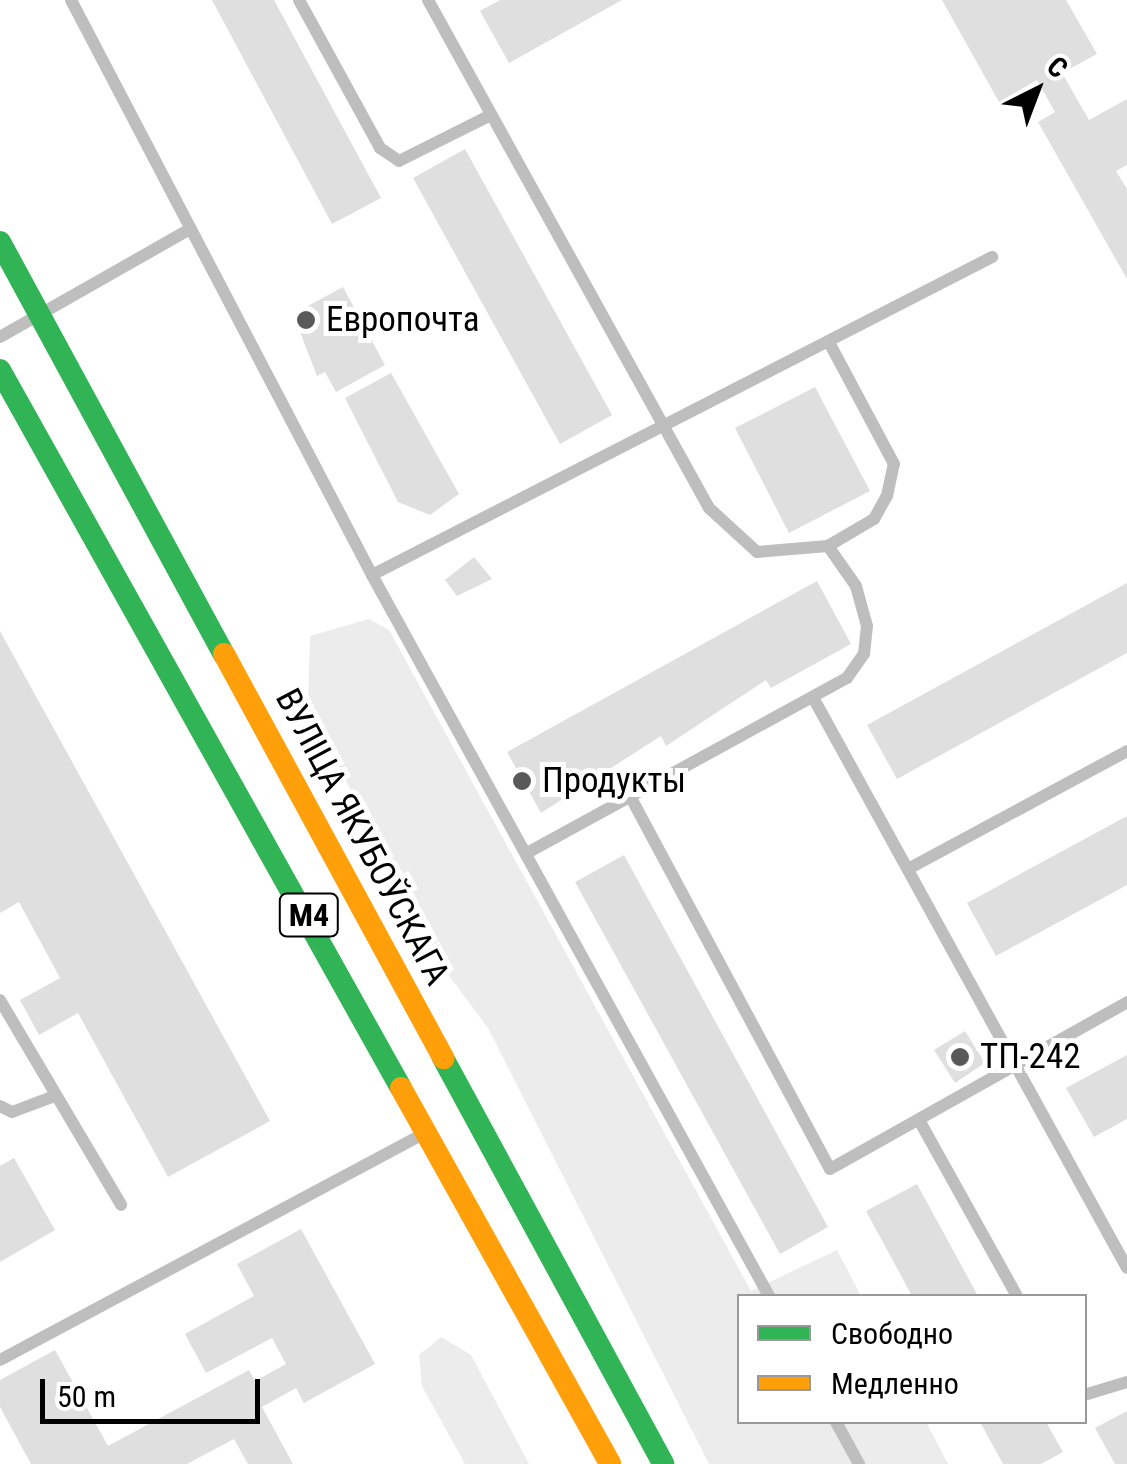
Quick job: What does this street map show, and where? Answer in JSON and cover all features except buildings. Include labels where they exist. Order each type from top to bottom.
[{"type":"main road","name":"ВУЛІЦА ЯКУБОЎСКАГА","points":[[0,242],[663,1464]]},
{"type":"main road","name":"М4","points":[[0,370],[430,1130],[610,1464]]},
{"type":"lane","points":[[71,0],[372,575],[768,1294]]},
{"type":"lane","points":[[298,0],[380,148],[399,161],[491,115]]},
{"type":"lane","points":[[428,0],[708,508],[740,543],[757,552],[828,546],[874,519],[894,464],[830,344]]},
{"type":"lane","points":[[0,336],[190,229]]},
{"type":"lane","points":[[372,575],[667,430],[992,257]]},
{"type":"lane","points":[[526,853],[814,701],[846,678],[865,640],[856,586],[828,546]]},
{"type":"lane","points":[[814,701],[1123,1250],[1127,1268]]},
{"type":"lane","points":[[908,869],[1127,750]]},
{"type":"lane","points":[[630,796],[830,1169],[1127,1002]]},
{"type":"lane","points":[[0,1000],[52,1097],[121,1205]]},
{"type":"lane","points":[[0,1106],[12,1112],[52,1097]]},
{"type":"lane","points":[[919,1120],[1016,1294]]},
{"type":"lane","points":[[0,1360],[430,1130]]},
{"type":"lane","points":[[1087,1394],[1127,1382]]},
{"type":"lane","points":[[837,1424],[859,1464]]},
{"type":"shaded area","points":[[369,619],[389,630],[751,1291],[837,1250],[860,1294],[737,1294],[737,1424],[927,1424],[948,1464],[709,1464],[488,1028],[436,958],[308,706],[310,636]]},
{"type":"shaded area","points":[[441,1337],[471,1355],[529,1464],[465,1464],[422,1386],[419,1355]]},
{"type":"traffic: fast","points":[[0,242],[224,654]]},
{"type":"traffic: fast","points":[[0,370],[401,1088]]},
{"type":"traffic: fast","points":[[443,1058],[663,1464]]},
{"type":"traffic: slow","points":[[224,654],[443,1058]]},
{"type":"traffic: slow","points":[[401,1088],[610,1464]]},
{"type":"place","name":"Европочта","points":[[306,320]]},
{"type":"place","name":"Продукты","points":[[522,781]]},
{"type":"place","name":"ТП-242","points":[[960,1057]]}]
